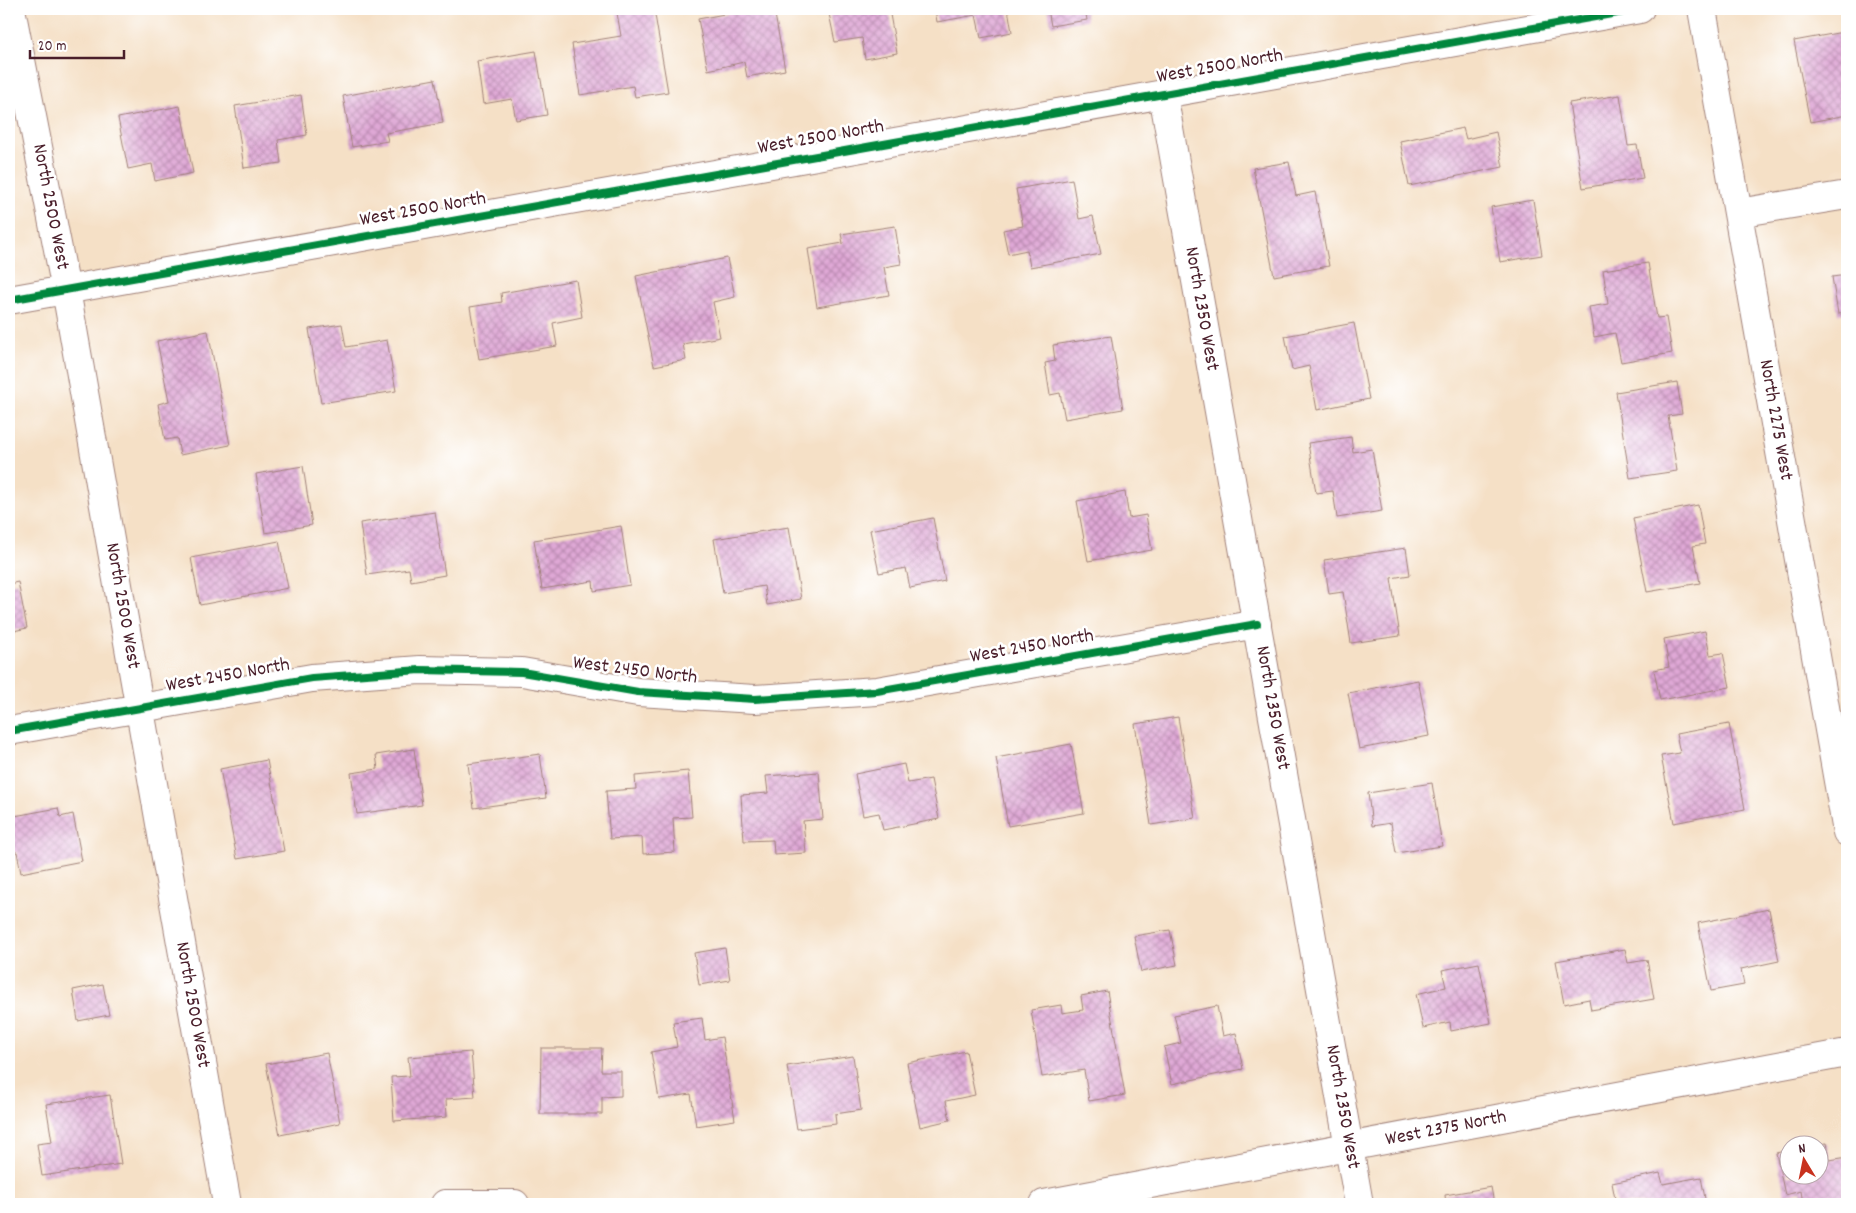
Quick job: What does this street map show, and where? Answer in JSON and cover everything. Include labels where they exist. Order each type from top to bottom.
[{"type":"street","name":"North 2500 West","points":[[11,9],[66,290],[227,1204]]},
{"type":"street","name":"West 2500 North","points":[[9,300],[1640,9]]},
{"type":"street","name":"North 2275 West","points":[[1702,9],[1847,832]]},
{"type":"street","name":"North 2350 West","points":[[1163,94],[1359,1204]]},
{"type":"street","points":[[1738,214],[1847,195]]},
{"type":"street","name":"West 2450 North","points":[[9,730],[312,678],[420,670],[522,672],[638,692],[755,699],[877,691],[1257,624]]},
{"type":"street","name":"West 2375 North","points":[[1044,1204],[1847,1054]]},
{"type":"street","points":[[445,1204],[515,1204]]},
{"type":"building","points":[[640,9],[654,9],[668,92],[635,97],[633,86],[580,95],[572,44],[621,36],[617,13]]},
{"type":"building","points":[[751,9],[774,9],[785,70],[747,77],[744,62],[708,70],[698,19]]},
{"type":"building","points":[[828,9],[889,9],[897,53],[865,59],[862,38],[835,42]]},
{"type":"building","points":[[935,9],[1008,9],[1012,32],[981,38],[976,15],[937,22]]},
{"type":"building","points":[[1048,9],[1085,9],[1087,20],[1051,26]]},
{"type":"building","points":[[1843,32],[1847,53],[1847,115],[1810,122],[1794,41]]},
{"type":"building","points":[[536,51],[547,115],[516,120],[512,99],[483,104],[477,61]]},
{"type":"building","points":[[435,79],[443,123],[386,133],[388,141],[352,147],[343,96]]},
{"type":"building","points":[[301,95],[307,135],[278,140],[281,163],[244,168],[235,106]]},
{"type":"building","points":[[1620,95],[1628,146],[1637,145],[1643,178],[1583,188],[1569,103]]},
{"type":"building","points":[[180,106],[193,173],[155,181],[152,164],[128,169],[118,118]]},
{"type":"building","points":[[1463,128],[1466,139],[1496,132],[1503,167],[1409,186],[1400,141]]},
{"type":"building","points":[[1289,162],[1296,196],[1315,192],[1329,266],[1274,276],[1253,168]]},
{"type":"building","points":[[1072,179],[1079,219],[1093,216],[1101,254],[1030,267],[1027,250],[1008,254],[1003,230],[1023,226],[1016,189]]},
{"type":"building","points":[[1533,200],[1542,255],[1500,262],[1491,207]]},
{"type":"building","points":[[895,226],[901,264],[884,267],[889,295],[817,307],[808,249],[843,243],[841,234]]},
{"type":"building","points":[[727,258],[735,297],[713,302],[720,337],[683,344],[686,360],[654,366],[636,276]]},
{"type":"building","points":[[1648,263],[1657,318],[1666,317],[1672,353],[1621,362],[1615,333],[1594,337],[1589,307],[1608,304],[1603,270]]},
{"type":"building","points":[[1847,275],[1847,313],[1838,314],[1832,277]]},
{"type":"building","points":[[576,280],[582,317],[553,323],[557,346],[479,359],[470,307],[502,302],[501,293]]},
{"type":"building","points":[[1354,323],[1369,399],[1317,410],[1309,366],[1292,370],[1285,336]]},
{"type":"building","points":[[342,324],[346,347],[387,340],[396,391],[321,403],[309,329]]},
{"type":"building","points":[[208,331],[230,445],[180,455],[177,438],[165,440],[158,404],[169,401],[157,341]]},
{"type":"building","points":[[1111,336],[1123,409],[1065,419],[1060,393],[1050,395],[1045,363],[1055,361],[1053,345]]},
{"type":"building","points":[[1677,382],[1682,414],[1668,416],[1677,471],[1630,478],[1616,392]]},
{"type":"building","points":[[1351,437],[1353,452],[1372,449],[1382,511],[1337,518],[1333,491],[1316,493],[1308,443]]},
{"type":"building","points":[[303,466],[312,525],[265,533],[256,474]]},
{"type":"building","points":[[1125,492],[1129,518],[1146,515],[1152,550],[1088,561],[1077,501]]},
{"type":"building","points":[[1698,505],[1705,544],[1693,546],[1700,583],[1647,592],[1633,518]]},
{"type":"building","points":[[435,512],[445,575],[411,581],[409,569],[367,575],[360,523]]},
{"type":"building","points":[[933,518],[945,581],[910,588],[906,568],[879,573],[870,530]]},
{"type":"building","points":[[621,526],[630,585],[594,591],[593,581],[542,589],[534,540]]},
{"type":"building","points":[[789,527],[801,599],[767,605],[764,586],[723,593],[714,539]]},
{"type":"building","points":[[279,541],[288,588],[200,605],[191,558]]},
{"type":"building","points":[[1406,548],[1410,575],[1391,578],[1400,636],[1351,643],[1343,592],[1329,594],[1324,560]]},
{"type":"building","points":[[18,582],[27,628],[9,632],[9,584]]},
{"type":"building","points":[[1705,631],[1710,655],[1723,653],[1730,687],[1660,700],[1654,670],[1669,667],[1664,639]]},
{"type":"building","points":[[1418,680],[1429,736],[1359,749],[1348,693]]},
{"type":"building","points":[[1178,717],[1195,818],[1151,825],[1135,724]]},
{"type":"building","points":[[1729,724],[1745,809],[1674,823],[1661,756],[1680,753],[1676,734]]},
{"type":"building","points":[[1071,744],[1084,813],[1008,826],[996,758]]},
{"type":"building","points":[[414,749],[422,805],[357,814],[351,773],[378,769],[376,755]]},
{"type":"building","points":[[540,754],[546,798],[474,808],[468,764]]},
{"type":"building","points":[[267,760],[284,851],[237,859],[220,769]]},
{"type":"building","points":[[904,764],[908,783],[931,779],[939,819],[883,830],[879,813],[863,816],[855,774]]},
{"type":"building","points":[[688,771],[692,817],[673,818],[675,852],[643,854],[642,837],[610,839],[606,791],[636,789],[635,776]]},
{"type":"building","points":[[819,772],[823,819],[803,821],[806,853],[774,855],[773,840],[744,841],[741,795],[768,793],[766,776]]},
{"type":"building","points":[[1432,783],[1442,846],[1396,853],[1391,823],[1372,826],[1368,793]]},
{"type":"building","points":[[58,808],[60,817],[73,814],[82,861],[21,873],[17,852],[9,853],[9,817]]},
{"type":"building","points":[[1769,909],[1779,961],[1741,969],[1744,985],[1711,991],[1698,923]]},
{"type":"building","points":[[1170,930],[1177,965],[1141,972],[1134,936]]},
{"type":"building","points":[[725,948],[730,980],[699,985],[694,953]]},
{"type":"building","points":[[1625,949],[1628,963],[1647,960],[1654,999],[1591,1010],[1589,999],[1564,1004],[1556,961]]},
{"type":"building","points":[[1479,963],[1491,1023],[1451,1031],[1450,1022],[1423,1028],[1416,994],[1446,987],[1442,970]]},
{"type":"building","points":[[103,984],[109,1015],[78,1021],[73,990]]},
{"type":"building","points":[[1107,991],[1125,1095],[1089,1101],[1084,1070],[1042,1077],[1031,1010],[1061,1005],[1062,1013],[1083,1010],[1081,996]]},
{"type":"building","points":[[1217,1006],[1223,1036],[1236,1033],[1243,1069],[1172,1084],[1164,1047],[1181,1043],[1174,1015]]},
{"type":"building","points":[[702,1018],[705,1040],[722,1037],[735,1120],[696,1126],[691,1094],[659,1099],[651,1052],[677,1047],[673,1022]]},
{"type":"building","points":[[541,1048],[602,1048],[601,1071],[621,1071],[621,1096],[602,1097],[602,1114],[540,1114]]},
{"type":"building","points":[[966,1051],[975,1095],[946,1101],[950,1120],[920,1127],[907,1063]]},
{"type":"building","points":[[471,1052],[475,1097],[446,1099],[447,1117],[394,1121],[391,1077],[410,1076],[408,1057]]},
{"type":"building","points":[[327,1053],[340,1123],[280,1135],[266,1064]]},
{"type":"building","points":[[853,1056],[861,1110],[835,1114],[836,1124],[797,1129],[787,1066]]},
{"type":"building","points":[[110,1095],[121,1164],[42,1176],[37,1144],[52,1142],[46,1104]]},
{"type":"building","points":[[1828,1149],[1830,1160],[1847,1157],[1847,1204],[1803,1204],[1801,1191],[1785,1195],[1783,1186],[1828,1186]]},
{"type":"building","points":[[1660,1173],[1663,1184],[1701,1177],[1706,1204],[1616,1204],[1612,1183]]},
{"type":"building","points":[[1491,1187],[1494,1204],[1446,1204],[1445,1195]]},
{"type":"cycle path","points":[[9,300],[1640,9]]},
{"type":"cycle path","points":[[9,731],[312,678],[420,670],[522,672],[638,692],[755,699],[877,691],[1257,624]]}]
